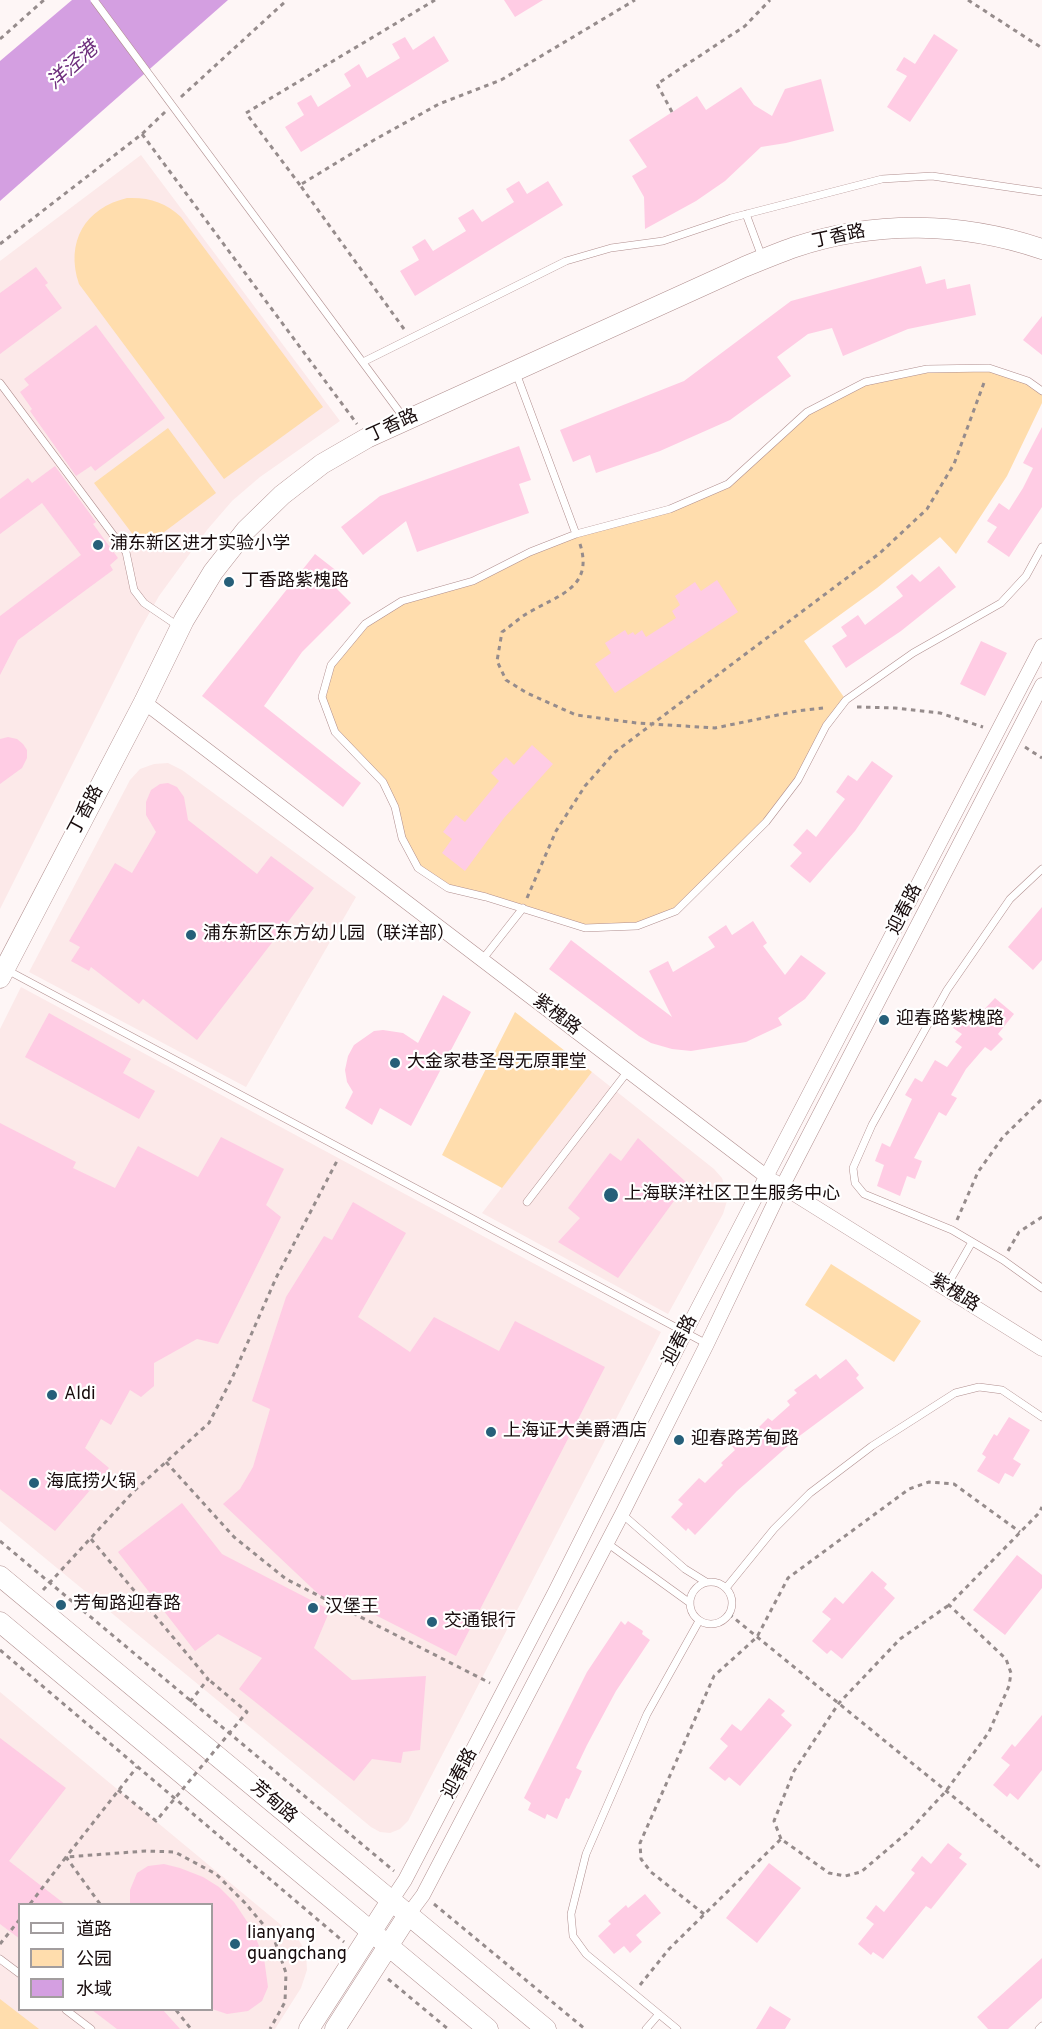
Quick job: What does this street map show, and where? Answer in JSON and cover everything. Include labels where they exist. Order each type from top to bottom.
[{"type":"street","name":"丁香路","points":[[2,973],[144,702],[180,628],[213,572],[246,530],[282,495],[322,464],[367,438],[406,420],[796,247],[848,233],[904,227],[958,229],[1011,238],[1042,249]]},
{"type":"street","name":"迎春路","points":[[309,2029],[405,1880],[685,1333],[1042,645]]},
{"type":"street","name":"迎春路","points":[[335,2029],[423,1895],[622,1514],[782,1187],[1042,685]]},
{"type":"street","name":"紫槐路","points":[[144,702],[767,1177],[1042,1349]]},
{"type":"street","name":"芳甸路","points":[[0,1576],[546,2029]]},
{"type":"street","name":"芳甸路","points":[[0,1623],[488,2029]]},
{"type":"lane","points":[[94,0],[406,420]]},
{"type":"lane","points":[[363,362],[566,261],[611,248],[663,241],[746,214],[882,178],[932,176],[1042,192]]},
{"type":"lane","points":[[746,214],[763,260]]},
{"type":"lane","points":[[1042,391],[1028,381],[989,368],[927,369],[865,382],[807,412],[728,484],[670,509],[576,534],[530,552],[473,581],[402,601],[365,624],[331,665],[322,697],[335,732],[383,782],[395,807],[402,838],[418,868],[448,888],[486,897],[585,928],[637,926],[676,911],[766,822],[798,780],[826,726],[846,700],[913,653],[1001,603],[1026,576],[1042,547]]},
{"type":"lane","points":[[515,371],[576,534]]},
{"type":"lane","points":[[0,383],[126,552],[134,590],[144,603],[180,628]]},
{"type":"lane","points":[[1042,869],[1010,900],[946,990],[872,1125],[853,1168],[855,1184],[864,1194],[952,1230],[1003,1260],[1042,1288]]},
{"type":"lane","points":[[482,960],[523,908]]},
{"type":"lane","points":[[2,973],[343,1150],[707,1344]]},
{"type":"lane","points":[[527,1202],[628,1071]]},
{"type":"lane","points":[[945,1288],[972,1242]]},
{"type":"lane","points":[[726,1588],[774,1529],[810,1493],[872,1446],[955,1393],[979,1387],[1002,1390],[1042,1417]]},
{"type":"lane","points":[[622,1514],[685,1569],[706,1582],[713,1582],[726,1588],[732,1600],[729,1614],[718,1623],[705,1624],[699,1621],[694,1616],[690,1603],[694,1590],[706,1582]]},
{"type":"lane","points":[[607,1543],[690,1603]]},
{"type":"lane","points":[[677,2029],[586,1954],[573,1936],[570,1914],[586,1854],[637,1736],[699,1621]]},
{"type":"lane","points":[[0,1959],[18,1972]]},
{"type":"lane","points":[[67,2011],[91,2029]]},
{"type":"lane","points":[[646,2029],[659,2014]]},
{"type":"path","points":[[0,39],[44,0]]},
{"type":"path","points":[[181,97],[287,0]]},
{"type":"path","points":[[411,338],[246,113],[435,0]]},
{"type":"path","points":[[300,185],[439,104],[501,80],[635,0]]},
{"type":"path","points":[[672,112],[657,84],[745,26],[770,0]]},
{"type":"path","points":[[968,0],[1042,48]]},
{"type":"path","points":[[0,243],[141,134],[165,112]]},
{"type":"path","points":[[141,134],[367,438]]},
{"type":"path","points":[[523,908],[556,831],[585,786],[615,752],[880,553],[927,509],[954,464],[989,368]]},
{"type":"path","points":[[576,534],[584,557],[581,575],[566,594],[526,613],[502,632],[497,661],[506,680],[527,693],[576,715],[651,724],[715,728],[797,711],[841,706],[895,708],[940,713],[998,731]]},
{"type":"path","points":[[952,1230],[978,1172],[1003,1137],[1042,1100]]},
{"type":"path","points":[[32,1603],[134,1491],[209,1423],[233,1376],[276,1278],[343,1150]]},
{"type":"path","points":[[1003,1260],[1019,1232],[1042,1216]]},
{"type":"path","points":[[166,1462],[234,1537],[286,1579],[504,1690]]},
{"type":"path","points":[[704,1914],[651,1872],[641,1859],[640,1844],[714,1676],[757,1637],[788,1578],[909,1489],[929,1482],[954,1484],[1020,1532]]},
{"type":"path","points":[[949,1605],[1006,1659],[1011,1673],[1009,1686],[989,1732],[946,1791],[909,1831],[861,1872],[845,1876],[829,1873],[781,1839],[774,1821],[794,1771],[839,1703],[900,1639],[949,1605],[1042,1507]]},
{"type":"path","points":[[90,1538],[208,1679],[247,1712],[156,1821],[118,1790]]},
{"type":"path","points":[[0,1541],[405,1880]]},
{"type":"path","points":[[729,1614],[1042,1869]]},
{"type":"path","points":[[0,1650],[357,1953]]},
{"type":"path","points":[[190,1702],[208,1679]]},
{"type":"path","points":[[32,1903],[137,1767]]},
{"type":"path","points":[[634,1993],[669,1949],[781,1839]]},
{"type":"path","points":[[66,1857],[175,1851],[216,1874],[273,1936],[286,1973],[285,2002],[270,2029]]},
{"type":"path","points":[[66,1857],[99,1903]]},
{"type":"path","points":[[423,1895],[585,2029]]},
{"type":"path","points":[[0,1944],[18,1922]]},
{"type":"path","points":[[278,1951],[357,1953]]},
{"type":"path","points":[[374,1967],[448,2029]]},
{"type":"path","points":[[177,2011],[191,2029]]},
{"type":"shaded area","name":"浦东新区进才实验小学","points":[[141,155],[340,421],[260,477],[232,501],[207,530],[159,596],[138,633],[0,909],[0,261]]},
{"type":"shaded area","name":"浦东新区东方幼儿园（联洋部）","points":[[168,763],[182,770],[356,897],[246,1087],[29,972],[130,780],[140,769],[154,764]]},
{"type":"shaded area","points":[[21,987],[661,1332],[408,1821],[400,1829],[390,1833],[380,1832],[371,1827],[0,1521],[0,1029]]},
{"type":"shaded area","name":"上海联洋社区卫生服务中心","points":[[592,1072],[714,1169],[722,1178],[726,1190],[727,1201],[723,1214],[668,1314],[482,1213]]},
{"type":"shaded area","points":[[0,1692],[298,1939],[306,1952],[307,1970],[301,1988],[275,2029],[0,2029]]},
{"type":"green space","points":[[127,198],[142,198],[156,202],[181,217],[323,407],[224,479],[79,284],[75,269],[75,254],[82,229],[100,210]]},
{"type":"green space","points":[[989,368],[1028,381],[1042,391],[1042,403],[1007,476],[956,554],[940,537],[877,588],[804,641],[846,700],[826,726],[798,780],[766,822],[676,911],[637,926],[585,928],[448,888],[418,868],[402,838],[383,782],[335,732],[322,697],[331,665],[365,624],[402,601],[473,581],[576,534],[670,509],[728,484],[807,412],[865,382],[927,369]]},
{"type":"green space","points":[[168,428],[216,493],[143,548],[94,483]]},
{"type":"green space","points":[[515,1012],[592,1072],[502,1188],[442,1155]]},
{"type":"green space","points":[[831,1264],[921,1321],[894,1362],[805,1305]]},
{"type":"green space","points":[[0,1999],[39,2029],[0,2029]]},
{"type":"water","name":"洋泾港","points":[[72,0],[228,0],[0,201],[0,61]]},
{"type":"building","points":[[504,0],[543,0],[515,17]]},
{"type":"building","points":[[934,34],[958,50],[910,122],[887,107],[907,76],[896,70],[904,57],[915,64]]},
{"type":"building","points":[[434,36],[449,61],[301,152],[285,127],[304,115],[297,103],[311,95],[318,107],[351,86],[344,74],[359,64],[367,78],[400,58],[392,44],[405,37],[413,50]]},
{"type":"building","points":[[821,79],[834,131],[761,147],[725,181],[696,201],[645,229],[644,197],[632,176],[647,167],[629,140],[697,96],[706,110],[741,87],[754,105],[772,116],[785,89]]},
{"type":"building","points":[[519,181],[527,194],[548,181],[563,205],[415,296],[400,271],[419,260],[412,247],[425,239],[433,251],[466,231],[458,218],[473,209],[482,222],[514,202],[506,189]]},
{"type":"building","points":[[921,266],[926,284],[945,279],[947,289],[970,284],[976,315],[908,329],[843,356],[832,328],[808,334],[777,357],[791,376],[730,420],[660,451],[596,473],[590,455],[573,462],[560,430],[684,381],[791,301]]},
{"type":"building","points":[[36,267],[48,283],[45,285],[62,308],[0,354],[0,293]]},
{"type":"building","points":[[1042,316],[1042,355],[1023,340]]},
{"type":"building","points":[[96,325],[165,418],[95,471],[91,466],[76,476],[30,411],[32,409],[20,392],[29,385],[24,379]]},
{"type":"building","points":[[1042,427],[1042,507],[1009,557],[987,542],[997,527],[987,521],[999,503],[1009,510],[1023,488],[1033,468],[1023,463]]},
{"type":"building","points":[[519,446],[531,480],[519,484],[529,513],[417,552],[406,521],[363,555],[341,527],[380,496]]},
{"type":"building","points":[[55,466],[96,522],[93,524],[118,558],[110,565],[113,570],[18,640],[0,675],[0,616],[81,555],[42,503],[0,534],[0,499],[28,478],[32,483]]},
{"type":"building","points":[[315,554],[338,572],[330,582],[351,603],[302,652],[264,706],[361,783],[343,807],[202,696]]},
{"type":"building","points":[[939,566],[956,587],[901,631],[846,668],[832,646],[847,636],[841,627],[858,615],[865,625],[903,596],[896,587],[912,574],[920,582]]},
{"type":"building","points":[[717,580],[738,612],[615,693],[595,664],[611,653],[605,643],[625,630],[628,635],[633,632],[635,635],[642,630],[646,637],[676,618],[672,611],[680,605],[675,596],[695,582],[701,591]]},
{"type":"building","points":[[981,641],[1007,653],[985,696],[960,684]]},
{"type":"building","points":[[8,737],[17,739],[23,744],[27,750],[27,758],[22,768],[0,784],[0,739]]},
{"type":"building","points":[[532,745],[553,764],[504,818],[465,871],[442,853],[452,839],[443,832],[456,815],[465,822],[499,781],[491,773],[506,757],[514,765]]},
{"type":"building","points":[[872,761],[893,776],[855,831],[810,883],[790,866],[802,853],[793,845],[807,829],[816,837],[845,799],[836,792],[848,775],[857,781]]},
{"type":"building","points":[[168,783],[177,787],[184,797],[188,820],[257,874],[271,856],[314,888],[197,1040],[143,999],[139,1004],[91,967],[89,971],[71,961],[80,947],[69,941],[115,863],[132,873],[156,832],[146,815],[146,802],[151,790],[160,784]]},
{"type":"building","points":[[1042,907],[1042,960],[1033,970],[1008,947]]},
{"type":"building","points":[[753,921],[767,943],[763,946],[785,975],[801,955],[826,973],[805,999],[778,1018],[782,1025],[746,1042],[691,1051],[651,1043],[549,969],[571,940],[672,1017],[649,971],[668,961],[673,972],[715,947],[708,937],[726,925],[732,935]]},
{"type":"building","name":"大金家巷圣母无原罪堂","points":[[443,995],[471,1012],[411,1126],[380,1108],[372,1125],[345,1108],[353,1092],[347,1082],[345,1070],[348,1056],[354,1045],[374,1031],[383,1030],[403,1033],[418,1043]]},
{"type":"building","points":[[995,998],[1014,1014],[998,1034],[1003,1039],[991,1051],[985,1047],[966,1069],[951,1095],[957,1098],[946,1116],[939,1112],[914,1158],[922,1161],[915,1179],[907,1176],[900,1196],[877,1186],[884,1165],[875,1161],[882,1143],[890,1147],[912,1099],[905,1095],[915,1078],[922,1082],[935,1060],[947,1067],[962,1047],[955,1042],[962,1034],[953,1028],[967,1012],[975,1019]]},
{"type":"building","points":[[49,1013],[131,1059],[123,1073],[155,1091],[139,1119],[25,1057]]},
{"type":"building","points":[[0,1123],[76,1162],[73,1168],[115,1188],[138,1146],[198,1177],[221,1137],[284,1169],[266,1205],[281,1217],[218,1344],[197,1339],[154,1363],[154,1386],[141,1397],[130,1390],[111,1425],[101,1419],[85,1448],[109,1468],[55,1531],[0,1489]]},
{"type":"building","points":[[638,1138],[687,1183],[618,1278],[558,1242],[580,1218],[568,1208],[610,1153],[621,1161]]},
{"type":"building","points":[[353,1202],[406,1233],[358,1317],[410,1352],[434,1317],[499,1351],[515,1321],[605,1367],[456,1656],[336,1595],[331,1606],[223,1504],[240,1489],[253,1467],[270,1409],[252,1401],[286,1297],[324,1236],[332,1240]]},
{"type":"building","points":[[846,1359],[859,1375],[856,1378],[864,1388],[798,1437],[737,1491],[695,1535],[688,1528],[686,1531],[671,1517],[683,1504],[678,1500],[699,1478],[705,1483],[723,1465],[721,1463],[735,1450],[732,1446],[751,1427],[755,1431],[768,1418],[772,1421],[790,1405],[787,1401],[797,1393],[794,1390],[816,1374],[820,1379]]},
{"type":"building","points":[[1009,1417],[1030,1430],[1013,1459],[1021,1464],[1013,1477],[1005,1473],[999,1484],[977,1471],[986,1457],[982,1454],[994,1434],[997,1436]]},
{"type":"building","points":[[182,1503],[222,1554],[330,1610],[314,1648],[352,1680],[426,1676],[420,1750],[403,1752],[401,1763],[372,1759],[354,1781],[239,1689],[262,1658],[218,1634],[195,1651],[118,1552]]},
{"type":"building","points":[[1017,1555],[1042,1575],[1042,1588],[1005,1635],[973,1610]]},
{"type":"building","points":[[872,1571],[887,1584],[884,1588],[895,1598],[842,1659],[831,1650],[827,1654],[812,1641],[831,1619],[822,1612],[835,1597],[843,1604]]},
{"type":"building","points":[[621,1621],[625,1625],[628,1621],[643,1631],[642,1634],[650,1640],[616,1691],[587,1745],[576,1768],[582,1771],[569,1799],[566,1798],[557,1819],[547,1814],[545,1819],[528,1810],[531,1803],[524,1798],[587,1672]]},
{"type":"building","points":[[769,1698],[785,1711],[781,1715],[792,1725],[740,1786],[729,1777],[725,1781],[709,1768],[728,1746],[720,1739],[732,1724],[741,1731]]},
{"type":"building","points":[[1042,1715],[1042,1770],[1018,1800],[1010,1793],[1007,1797],[993,1785],[1010,1765],[1001,1758],[1012,1744],[1015,1747]]},
{"type":"building","points":[[0,1738],[66,1788],[9,1861],[63,1903],[18,1903],[18,1938],[0,1924]]},
{"type":"building","points":[[948,1843],[962,1854],[959,1858],[967,1864],[931,1909],[926,1906],[883,1959],[873,1952],[871,1955],[858,1944],[874,1924],[866,1918],[876,1905],[884,1912],[915,1873],[911,1870],[922,1856],[931,1864]]},
{"type":"building","points":[[769,1863],[801,1888],[757,1943],[726,1918]]},
{"type":"building","name":"lianyang guangchang","points":[[164,1864],[203,1877],[219,1887],[234,1902],[252,1929],[264,1958],[268,1987],[262,2001],[248,2011],[227,2014],[213,2009],[213,1903],[130,1903],[130,1890],[137,1873],[148,1866]]},
{"type":"building","points":[[645,1894],[661,1913],[636,1935],[642,1942],[630,1953],[624,1946],[614,1954],[598,1936],[611,1924],[608,1921],[626,1905],[628,1908]]},
{"type":"building","points":[[1042,1958],[1042,1998],[1008,2029],[988,2029],[977,2017]]},
{"type":"building","points":[[770,2006],[791,2019],[785,2029],[756,2029]]},
{"type":"building","points":[[93,2011],[164,2011],[180,2029],[117,2029]]},
{"type":"place","name":"浦东新区进才实验小学","points":[[98,545]]},
{"type":"place","name":"丁香路紫槐路","points":[[229,582]]},
{"type":"place","name":"浦东新区东方幼儿园（联洋部）","points":[[191,935]]},
{"type":"place","name":"迎春路紫槐路","points":[[884,1020]]},
{"type":"place","name":"大金家巷圣母无原罪堂","points":[[395,1063]]},
{"type":"place","name":"上海联洋社区卫生服务中心","points":[[611,1195]]},
{"type":"place","name":"Aldi","points":[[52,1395]]},
{"type":"place","name":"上海证大美爵酒店","points":[[491,1432]]},
{"type":"place","name":"迎春路芳甸路","points":[[679,1440]]},
{"type":"place","name":"海底捞火锅","points":[[34,1483]]},
{"type":"place","name":"芳甸路迎春路","points":[[61,1605]]},
{"type":"place","name":"汉堡王","points":[[313,1608]]},
{"type":"place","name":"交通银行","points":[[432,1622]]},
{"type":"place","name":"lianyang guangchang","points":[[235,1944]]}]
